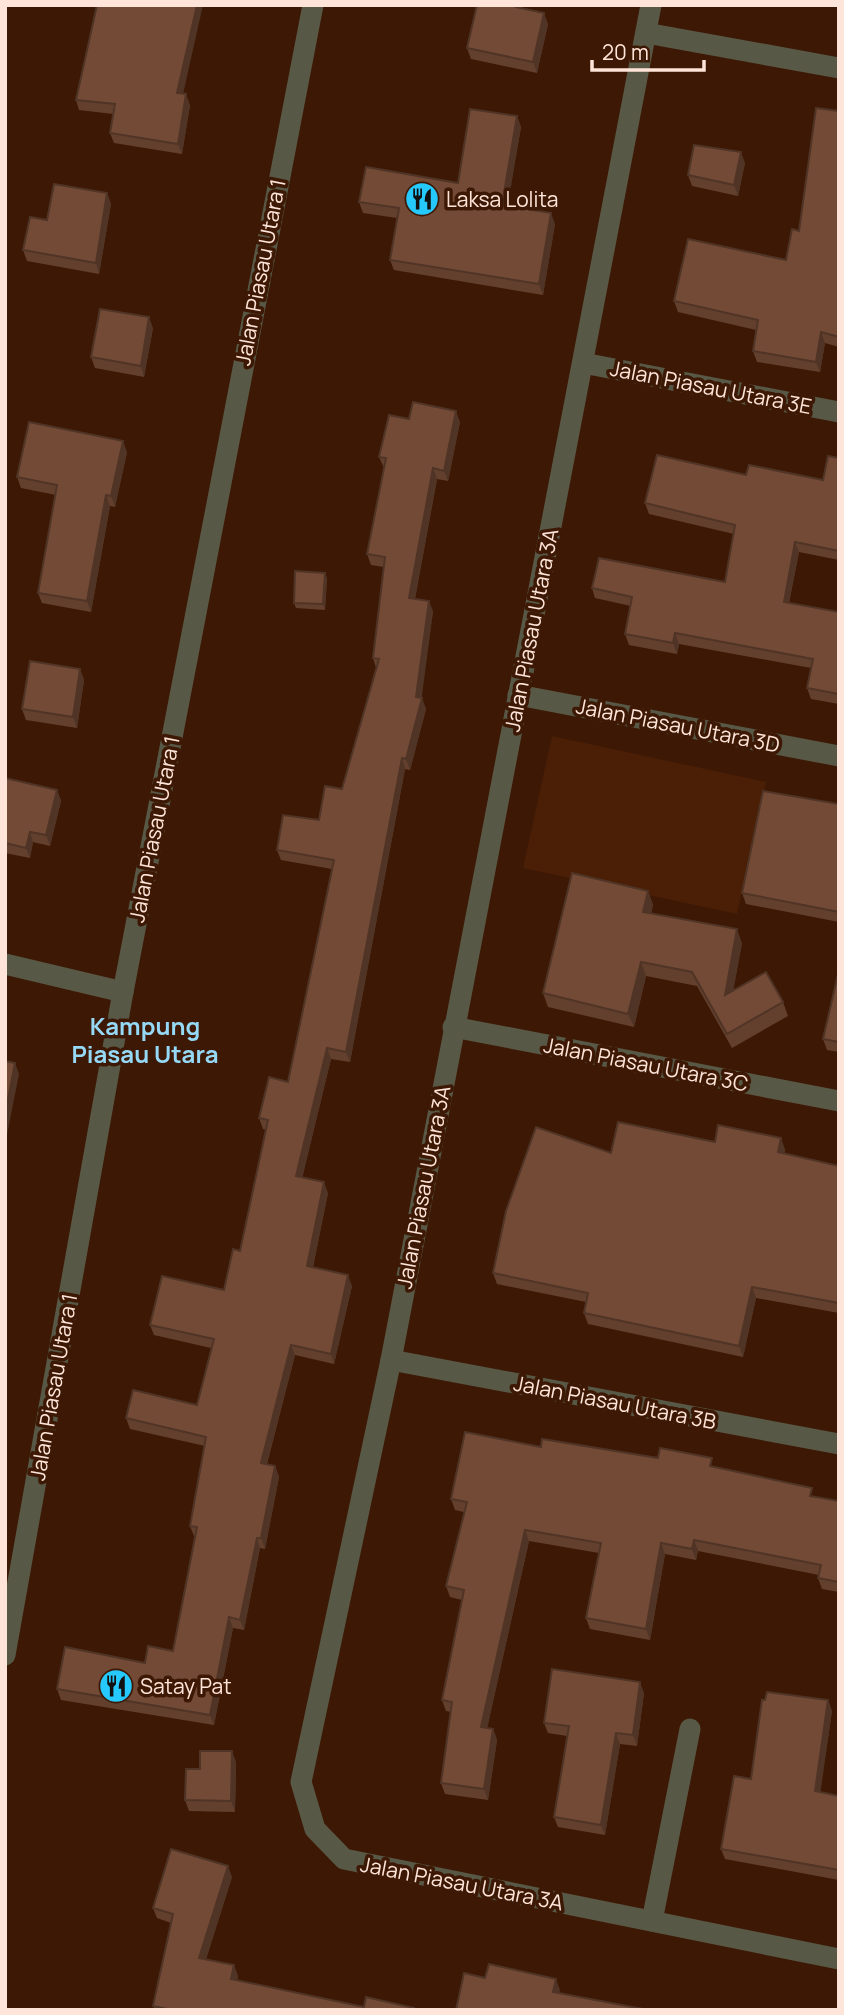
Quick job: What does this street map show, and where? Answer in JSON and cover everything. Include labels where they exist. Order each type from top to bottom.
[{"type":"street","name":"Jalan Piasau Utara 1","points":[[5,1655],[123,992],[313,5]]},
{"type":"street","name":"Jalan Piasau Utara 3A","points":[[651,5],[391,1360],[300,1782],[315,1829],[344,1859],[839,1959]]},
{"type":"street","points":[[646,33],[839,68]]},
{"type":"street","name":"Jalan Piasau Utara 3E","points":[[583,363],[839,412]]},
{"type":"street","name":"Jalan Piasau Utara 3D","points":[[518,695],[839,756]]},
{"type":"street","points":[[5,964],[123,992]]},
{"type":"street","name":"Jalan Piasau Utara 3C","points":[[453,1027],[839,1101]]},
{"type":"street","name":"Jalan Piasau Utara 3B","points":[[391,1360],[839,1444]]},
{"type":"street","points":[[652,1921],[690,1728]]},
{"type":"shaded area","points":[[552,736],[766,782],[737,914],[523,868]]},
{"type":"building","points":[[97,5],[197,5],[177,93],[186,94],[178,144],[110,133],[115,104],[76,100]]},
{"type":"building","points":[[477,5],[517,5],[516,7],[544,13],[533,62],[467,48]]},
{"type":"building","points":[[816,108],[839,111],[839,337],[821,332],[816,362],[753,351],[758,320],[674,301],[688,239],[786,260],[792,229],[799,231]]},
{"type":"building","points":[[470,109],[517,116],[502,205],[551,213],[539,284],[390,260],[399,208],[359,202],[366,167],[458,183]]},
{"type":"building","points":[[694,145],[741,152],[734,185],[688,175]]},
{"type":"building","points":[[54,184],[107,193],[96,263],[23,250],[30,217],[47,220]]},
{"type":"building","points":[[100,309],[149,317],[141,366],[91,357]]},
{"type":"building","points":[[413,402],[456,411],[444,471],[433,468],[409,598],[429,601],[416,697],[422,698],[406,759],[402,758],[346,1052],[327,1048],[296,1176],[324,1182],[307,1266],[348,1275],[331,1354],[291,1345],[261,1463],[275,1466],[261,1538],[257,1538],[240,1620],[229,1617],[210,1715],[57,1689],[65,1647],[145,1663],[148,1646],[173,1651],[197,1527],[190,1526],[206,1437],[126,1418],[133,1390],[197,1405],[214,1339],[150,1325],[162,1276],[224,1290],[233,1249],[240,1251],[268,1120],[259,1118],[269,1077],[288,1082],[334,860],[277,850],[283,815],[319,820],[325,786],[342,789],[379,659],[373,658],[385,557],[367,554],[386,458],[379,457],[389,415],[409,419]]},
{"type":"building","points":[[29,422],[123,441],[111,496],[106,495],[87,601],[38,593],[57,485],[17,477]]},
{"type":"building","points":[[657,455],[746,475],[749,465],[823,480],[828,456],[839,458],[839,551],[795,542],[784,602],[839,612],[839,694],[807,688],[813,659],[675,633],[673,643],[625,634],[632,597],[592,588],[599,558],[725,582],[735,525],[645,503]]},
{"type":"building","points":[[295,571],[325,573],[323,604],[294,603]]},
{"type":"building","points":[[30,661],[80,669],[73,717],[22,709]]},
{"type":"building","points":[[5,778],[57,790],[46,835],[30,832],[26,848],[5,843]]},
{"type":"building","points":[[763,791],[839,804],[839,912],[742,893]]},
{"type":"building","points":[[572,873],[648,891],[643,912],[737,929],[725,995],[766,972],[783,1002],[727,1034],[692,972],[641,962],[628,1014],[543,993]]},
{"type":"building","points":[[839,970],[839,1042],[823,1039]]},
{"type":"building","points":[[5,1061],[15,1063],[5,1114]]},
{"type":"building","points":[[618,1122],[715,1142],[718,1125],[781,1138],[778,1152],[839,1166],[839,1303],[752,1287],[739,1346],[584,1313],[588,1293],[493,1273],[506,1211],[536,1127],[611,1153]]},
{"type":"building","points":[[465,1432],[541,1447],[542,1439],[658,1458],[660,1448],[712,1458],[710,1466],[812,1488],[810,1496],[839,1501],[839,1582],[818,1578],[821,1565],[694,1540],[692,1549],[661,1543],[646,1629],[586,1618],[601,1543],[525,1530],[481,1727],[493,1729],[484,1789],[441,1783],[452,1702],[442,1700],[464,1590],[446,1586],[467,1502],[451,1499]]},
{"type":"building","points":[[552,1669],[640,1682],[633,1735],[616,1733],[601,1825],[554,1817],[569,1726],[544,1723]]},
{"type":"building","points":[[767,1692],[828,1700],[815,1791],[839,1796],[839,1870],[721,1849],[734,1776],[751,1779],[762,1700],[765,1700]]},
{"type":"building","points":[[200,1751],[232,1751],[231,1801],[185,1800],[186,1769],[200,1769]]},
{"type":"building","points":[[171,1849],[228,1866],[199,1958],[234,1965],[231,1979],[364,2007],[366,1997],[414,2010],[172,2010],[153,2006],[173,1914],[153,1908]]},
{"type":"building","points":[[489,1964],[556,1979],[553,1992],[648,2010],[456,2010],[464,1973],[485,1978]]},
{"type":"place","name":"Laksa Lolita","points":[[422,199]]},
{"type":"place","name":"Satay Pat","points":[[116,1686]]},
{"type":"district","name":"Kampung Piasau Utara","points":[[145,1039]]}]
